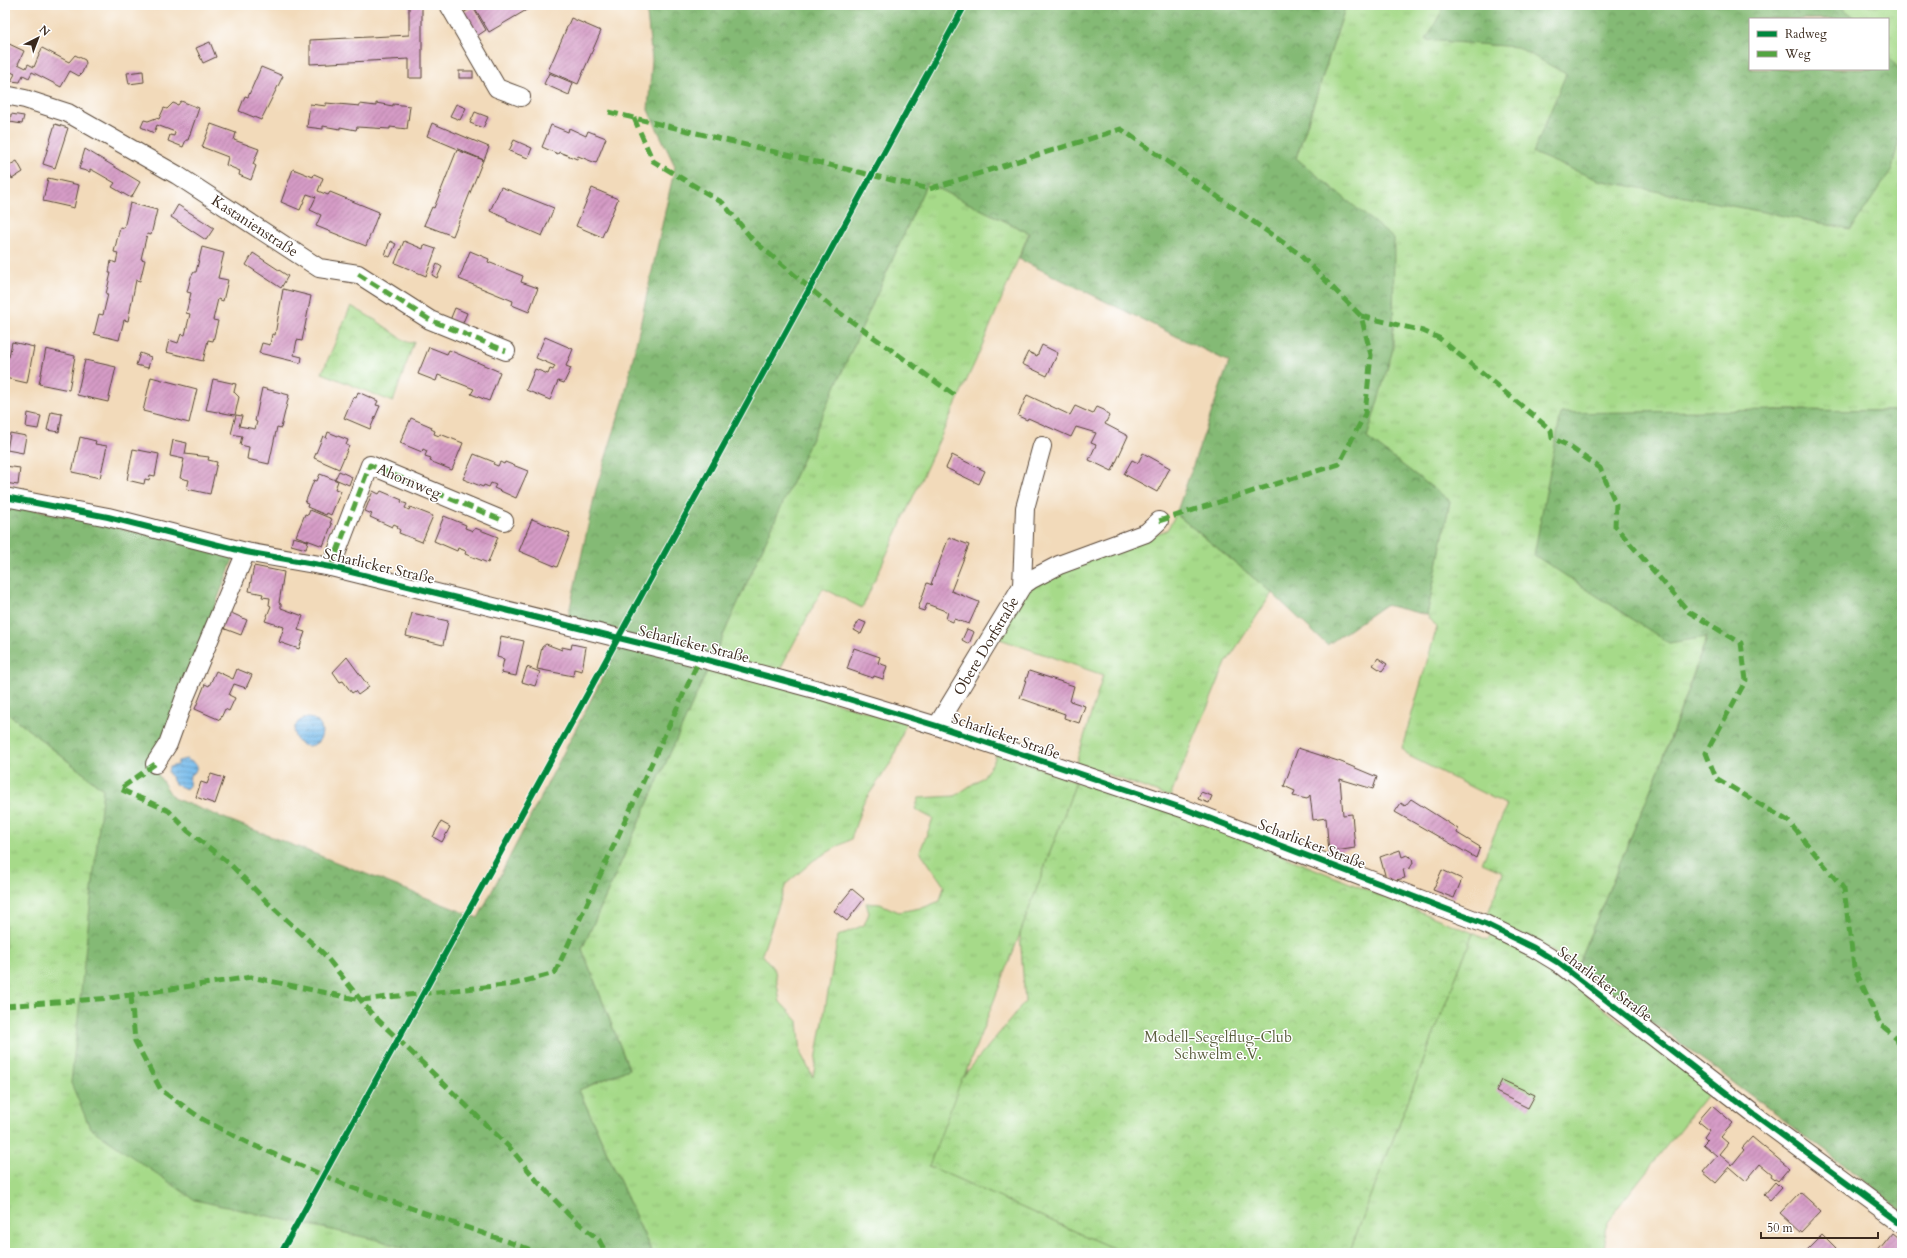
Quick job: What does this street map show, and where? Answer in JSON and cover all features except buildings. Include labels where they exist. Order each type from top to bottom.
[{"type":"street","points":[[449,5],[497,88],[521,97]]},
{"type":"street","name":"Kastanienstraße","points":[[5,95],[25,99],[68,113],[177,175],[319,268],[358,274],[430,320],[506,351]]},
{"type":"street","name":"Obere Dorfstraße","points":[[1022,586],[1024,508],[1042,446]]},
{"type":"street","name":"Ahornweg","points":[[331,567],[370,465],[504,522]]},
{"type":"street","name":"Scharlicker Straße","points":[[5,497],[108,517],[246,552],[331,567],[700,658],[822,691],[937,726],[1185,809],[1485,924],[1534,948],[1557,962],[1755,1115],[1902,1223]]},
{"type":"street","name":"Obere Dorfstraße","points":[[937,726],[1022,586],[1059,565],[1146,533],[1159,521]]},
{"type":"street","points":[[155,764],[168,744],[185,697],[246,552]]},
{"type":"green space","points":[[646,5],[1346,5],[1296,158],[1394,239],[1393,349],[1367,438],[1450,501],[1427,615],[1385,605],[1327,645],[1272,593],[1176,514],[1229,362],[1019,259],[1029,233],[927,183],[582,949],[629,1069],[579,1090],[652,1253],[418,1253],[382,1241],[195,1200],[90,1128],[71,1083],[103,789],[5,711],[5,503],[235,554],[166,733],[150,762],[173,798],[478,918],[626,632],[568,617],[596,489],[624,399],[675,166],[648,110],[652,60]]},
{"type":"green space","points":[[1346,5],[1902,5],[1902,415],[1894,411],[1774,410],[1707,636],[1660,767],[1577,966],[1533,940],[1486,919],[1503,872],[1482,863],[1507,805],[1409,756],[1402,748],[1437,627],[1427,615],[1450,501],[1366,438],[1393,348],[1296,158]]},
{"type":"green space","points":[[1445,5],[1838,5],[1856,18],[1749,18],[1749,70],[1889,70],[1889,57],[1902,73],[1902,126],[1892,170],[1851,229],[1598,180],[1533,153],[1566,74],[1517,47],[1426,40]]},
{"type":"green space","points":[[927,182],[1029,233],[976,360],[862,608],[823,588],[779,671],[715,653]]},
{"type":"green space","points":[[351,306],[377,321],[405,341],[410,343],[414,342],[393,402],[322,373]]},
{"type":"green space","points":[[1774,410],[1894,411],[1902,415],[1902,1211],[1863,1179],[1577,966],[1660,767],[1707,637],[1669,643],[1534,555],[1561,413]]},
{"type":"green space","points":[[1176,514],[1272,593],[1226,663],[1170,797],[1076,763],[1103,675],[997,638],[1026,590],[1057,571],[1167,530]]},
{"type":"green space","points":[[709,666],[906,723],[892,761],[863,803],[851,839],[814,860],[786,884],[762,954],[775,971],[780,1002],[798,1021],[801,1054],[813,1077],[838,936],[864,925],[869,913],[866,903],[880,904],[899,912],[925,907],[940,901],[944,886],[920,851],[933,819],[915,809],[919,798],[955,796],[983,777],[994,761],[997,752],[1076,782],[1020,934],[929,1166],[1108,1246],[1145,1253],[652,1253],[579,1090],[629,1069],[582,949]]},
{"type":"green space","points":[[5,711],[103,789],[382,1241],[418,1253],[5,1253]]},
{"type":"green space","name":"Modell-Segelflug-Club Schwelm e.V.","points":[[1076,782],[1189,818],[1473,933],[1349,1253],[1145,1253],[1108,1246],[929,1166],[962,1078],[1025,1002],[1020,934]]},
{"type":"green space","points":[[1473,933],[1487,940],[1493,934],[1539,960],[1562,976],[1710,1091],[1607,1221],[1604,1253],[1349,1253]]},
{"type":"water","points":[[308,718],[318,722],[322,732],[318,742],[308,746],[298,742],[294,732],[298,722]]},
{"type":"water","points":[[186,759],[197,766],[195,772],[190,775],[189,786],[186,789],[175,784],[168,772],[169,767],[177,765],[178,761]]},
{"type":"marked path","points":[[609,112],[929,189],[1121,129],[1298,253],[1361,316],[1371,355],[1365,414],[1339,464],[1159,521]]},
{"type":"marked path","points":[[634,118],[653,161],[723,203],[752,239],[833,308],[957,397]]},
{"type":"marked path","points":[[358,274],[430,320],[506,351]]},
{"type":"marked path","points":[[1361,316],[1423,331],[1439,338],[1551,430],[1552,438],[1567,445],[1600,468],[1616,504],[1615,526],[1689,612],[1741,643],[1746,680],[1706,753],[1716,778],[1788,821],[1844,889],[1854,967],[1880,1024],[1897,1038],[1902,1055]]},
{"type":"marked path","points":[[331,567],[370,465],[504,521]]},
{"type":"marked path","points":[[5,1006],[110,998],[251,977],[360,1000],[514,984],[555,973],[700,658]]},
{"type":"marked path","points":[[155,764],[120,789],[169,811],[188,831],[230,864],[268,903],[324,954],[371,1013],[511,1149],[538,1182],[569,1215],[599,1240],[606,1253]]},
{"type":"marked path","points":[[131,995],[135,1041],[161,1090],[202,1119],[246,1142],[353,1188],[540,1253]]},
{"type":"cycle path","points":[[281,1253],[965,5]]},
{"type":"cycle path","points":[[5,497],[108,517],[246,552],[331,567],[700,658],[822,691],[937,726],[1185,809],[1485,924],[1534,948],[1557,962],[1755,1115],[1902,1223]]}]
